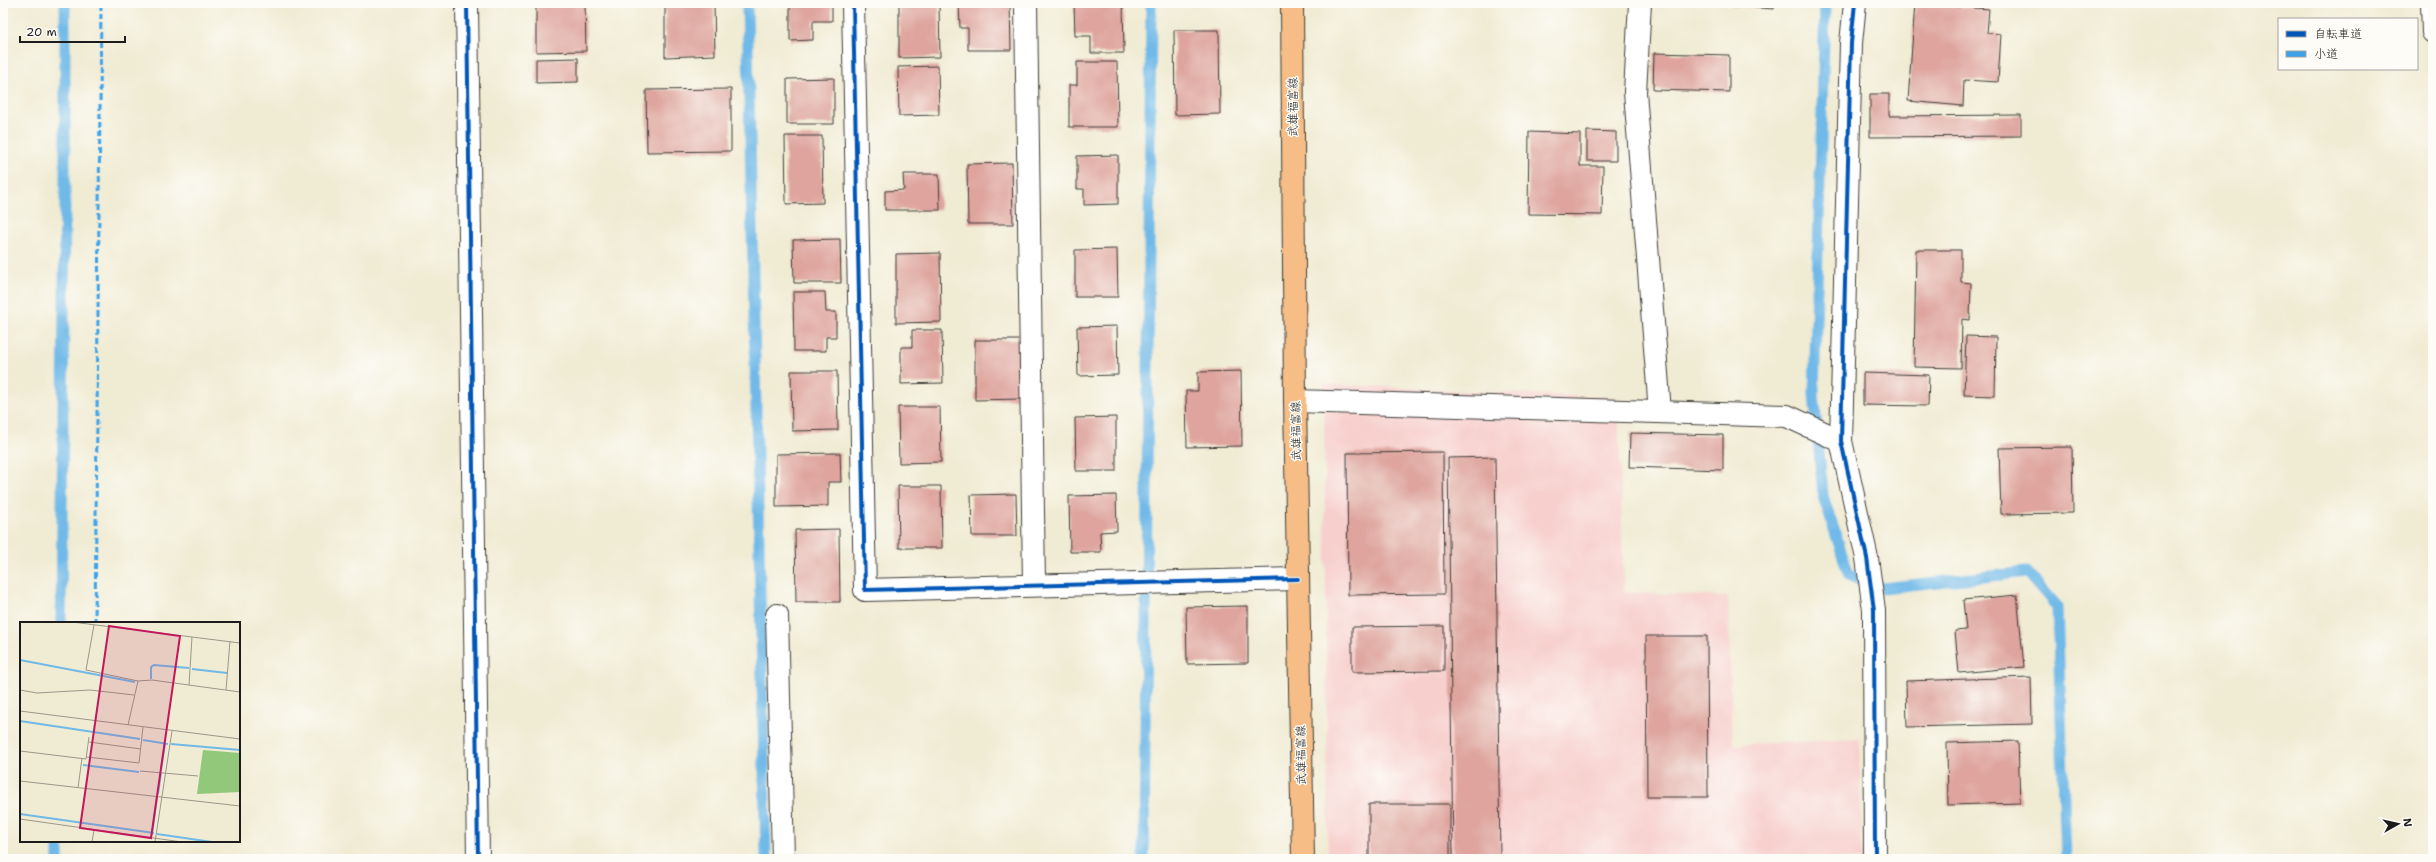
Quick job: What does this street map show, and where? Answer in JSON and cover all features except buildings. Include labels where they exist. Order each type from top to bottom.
[{"type":"main road","name":"武雄福富線","points":[[1292,3],[1295,401],[1303,859]]},
{"type":"street","points":[[467,3],[478,852]]},
{"type":"street","points":[[853,3],[865,590],[1298,579]]},
{"type":"street","points":[[1026,3],[1034,585]]},
{"type":"street","points":[[1640,3],[1635,92],[1660,412]]},
{"type":"street","points":[[1855,3],[1851,43],[1841,441],[1868,558],[1874,610],[1875,859]]},
{"type":"street","points":[[2432,3],[2433,32]]},
{"type":"street","points":[[1295,401],[1787,416],[1841,441]]},
{"type":"street","points":[[777,616],[783,858]]},
{"type":"shaded area","points":[[1324,384],[1618,398],[1624,592],[1728,597],[1733,745],[1859,739],[1862,859],[1328,859]]},
{"type":"waterway","points":[[61,622],[65,200],[65,3]]},
{"type":"waterway","points":[[747,3],[766,859]]},
{"type":"waterway","points":[[1144,859],[1151,3]]},
{"type":"waterway","points":[[1825,3],[1814,394],[1823,496],[1849,575],[1883,588],[2027,572],[2057,607],[2066,859]]},
{"type":"waterway","points":[[58,842],[58,859]]},
{"type":"marked path","points":[[95,622],[101,3]]},
{"type":"cycle path","points":[[467,3],[478,859]]},
{"type":"cycle path","points":[[853,3],[865,590],[1298,579]]},
{"type":"cycle path","points":[[1855,3],[1851,43],[1841,441],[1867,558],[1874,610],[1875,859]]}]
